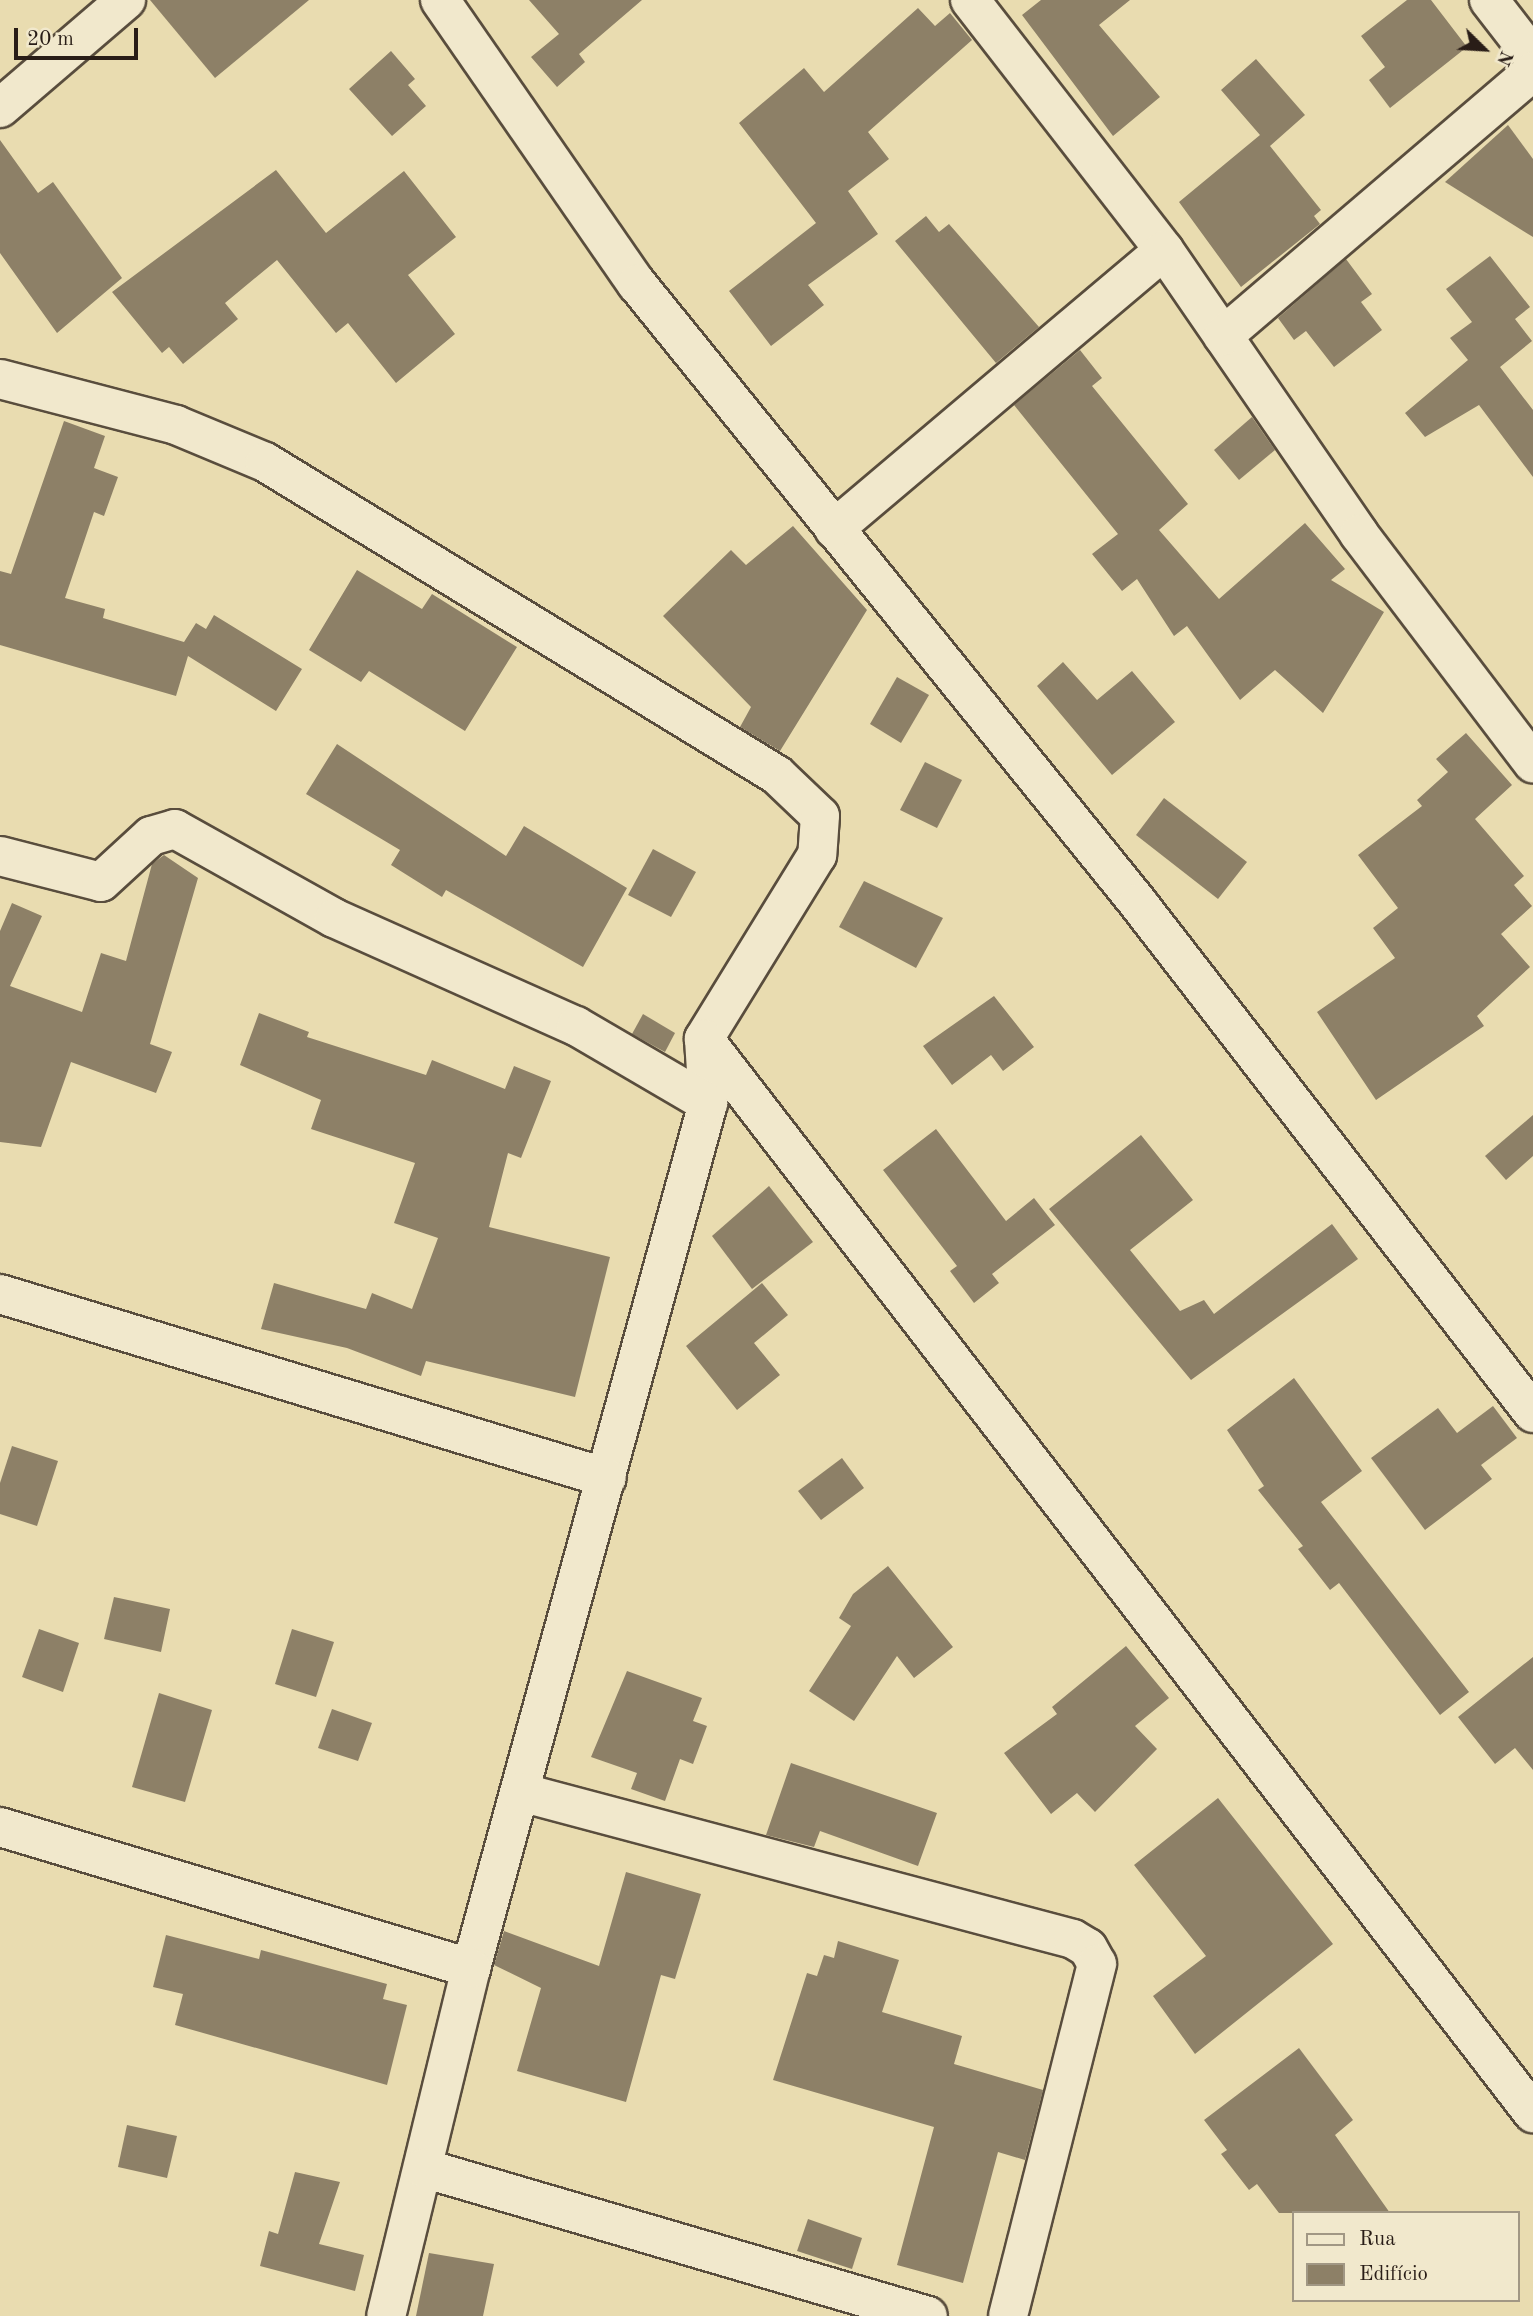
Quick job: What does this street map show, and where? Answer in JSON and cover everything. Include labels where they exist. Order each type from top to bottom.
[{"type":"street","points":[[3,99],[126,0]]},
{"type":"street","points":[[440,0],[637,284],[1138,903],[1533,1413]]},
{"type":"street","points":[[970,0],[1164,250],[1359,534],[1533,763]]},
{"type":"street","points":[[1489,0],[1533,57]]},
{"type":"street","points":[[1223,336],[1533,71]]},
{"type":"street","points":[[834,530],[1164,250]]},
{"type":"street","points":[[0,379],[176,425],[265,463],[804,795],[820,816],[817,855],[704,1039],[708,1103],[471,1968],[386,2316]]},
{"type":"street","points":[[0,856],[101,882],[151,836],[175,829],[334,918],[576,1026],[708,1103]]},
{"type":"street","points":[[704,1039],[1533,2113]]},
{"type":"street","points":[[0,1294],[607,1478]]},
{"type":"street","points":[[520,1791],[1073,1939],[1088,1948],[1097,1964],[1009,2316]]},
{"type":"street","points":[[0,1827],[471,1968]]},
{"type":"street","points":[[424,2168],[928,2316]]},
{"type":"building","points":[[150,0],[309,0],[215,78]]},
{"type":"building","points":[[529,0],[642,0],[579,54],[585,62],[557,87],[531,57],[559,34]]},
{"type":"building","points":[[1041,0],[1130,0],[1099,25],[1160,97],[1113,136],[1022,15]]},
{"type":"building","points":[[1407,0],[1431,0],[1467,47],[1390,108],[1369,80],[1385,67],[1361,36]]},
{"type":"building","points":[[918,8],[935,26],[950,13],[972,40],[868,132],[889,159],[848,191],[878,234],[808,285],[824,305],[771,346],[729,291],[816,223],[739,123],[804,68],[824,92]]},
{"type":"building","points":[[391,51],[415,79],[408,85],[426,106],[392,136],[349,89]]},
{"type":"building","points":[[1256,59],[1305,115],[1270,146],[1321,210],[1314,216],[1320,224],[1241,287],[1179,202],[1260,135],[1221,90]]},
{"type":"building","points":[[1508,125],[1533,159],[1533,237],[1445,182]]},
{"type":"building","points":[[0,140],[38,193],[53,182],[122,278],[57,333],[0,253]]},
{"type":"building","points":[[276,170],[326,233],[404,171],[456,237],[408,275],[455,334],[396,383],[348,323],[336,333],[277,260],[225,303],[238,319],[183,364],[169,347],[162,353],[112,292]]},
{"type":"building","points":[[926,216],[939,232],[949,224],[1039,327],[996,363],[895,241]]},
{"type":"building","points":[[1490,256],[1530,307],[1515,319],[1532,341],[1500,367],[1533,410],[1533,477],[1479,405],[1425,437],[1405,413],[1468,360],[1450,338],[1472,322],[1446,289]]},
{"type":"building","points":[[1346,259],[1372,294],[1361,302],[1382,330],[1334,367],[1306,331],[1294,340],[1278,318]]},
{"type":"building","points":[[1080,350],[1102,378],[1092,386],[1188,504],[1159,530],[1219,599],[1305,523],[1345,569],[1331,580],[1384,612],[1323,713],[1275,670],[1240,700],[1187,626],[1174,636],[1137,579],[1122,591],[1092,554],[1118,534],[1014,405]]},
{"type":"building","points":[[1252,417],[1275,450],[1239,480],[1214,450]]},
{"type":"building","points":[[64,421],[105,436],[94,468],[118,477],[104,516],[94,512],[65,598],[105,609],[103,618],[184,642],[196,623],[206,629],[214,615],[302,669],[276,711],[188,656],[176,696],[0,645],[0,571],[11,574]]},
{"type":"building","points":[[793,526],[867,610],[780,751],[740,727],[751,707],[663,616],[731,550],[746,565]]},
{"type":"building","points":[[357,570],[422,609],[432,594],[517,647],[465,731],[369,671],[361,682],[309,650]]},
{"type":"building","points":[[1063,662],[1097,700],[1132,671],[1175,722],[1112,775],[1037,686]]},
{"type":"building","points":[[897,677],[929,695],[901,743],[870,724]]},
{"type":"building","points":[[1466,733],[1512,785],[1475,819],[1524,876],[1514,885],[1532,906],[1501,934],[1530,967],[1477,1016],[1484,1026],[1376,1100],[1317,1012],[1395,958],[1373,928],[1398,908],[1358,855],[1422,806],[1417,800],[1448,772],[1436,759]]},
{"type":"building","points":[[337,744],[506,856],[524,826],[627,888],[583,967],[446,890],[442,897],[391,865],[400,850],[306,794]]},
{"type":"building","points":[[925,762],[962,780],[937,828],[900,810]]},
{"type":"building","points":[[1164,798],[1247,862],[1218,899],[1136,835]]},
{"type":"building","points":[[653,849],[696,872],[671,917],[628,895]]},
{"type":"building","points":[[164,855],[198,878],[150,1044],[172,1052],[156,1093],[71,1062],[41,1147],[0,1142],[0,931],[12,903],[42,916],[10,986],[82,1012],[101,953],[126,961],[152,864]]},
{"type":"building","points":[[864,881],[943,918],[916,968],[839,927]]},
{"type":"building","points":[[994,996],[1034,1047],[1003,1071],[991,1055],[952,1085],[923,1046]]},
{"type":"building","points":[[259,1013],[309,1032],[307,1037],[426,1075],[432,1060],[505,1089],[514,1066],[551,1081],[521,1158],[508,1153],[489,1227],[610,1257],[575,1397],[426,1361],[421,1376],[347,1348],[261,1329],[274,1283],[366,1309],[372,1293],[412,1309],[438,1238],[394,1223],[415,1163],[311,1129],[321,1100],[240,1065]]},
{"type":"building","points":[[643,1014],[675,1033],[665,1052],[632,1034]]},
{"type":"building","points":[[1533,1115],[1533,1156],[1506,1180],[1485,1156]]},
{"type":"building","points":[[936,1129],[1006,1221],[1034,1198],[1055,1225],[992,1274],[999,1283],[974,1303],[950,1271],[957,1266],[883,1170]]},
{"type":"building","points":[[1141,1135],[1193,1200],[1130,1250],[1180,1311],[1204,1300],[1214,1314],[1332,1224],[1358,1259],[1191,1380],[1049,1209]]},
{"type":"building","points":[[769,1186],[813,1242],[752,1289],[712,1236]]},
{"type":"building","points":[[762,1283],[788,1315],[754,1343],[780,1375],[737,1410],[686,1346]]},
{"type":"building","points":[[1294,1378],[1362,1471],[1321,1502],[1469,1692],[1440,1715],[1339,1583],[1330,1590],[1298,1549],[1303,1546],[1258,1490],[1264,1486],[1227,1430]]},
{"type":"building","points":[[1493,1406],[1517,1438],[1481,1465],[1492,1479],[1425,1530],[1371,1458],[1438,1408],[1457,1433]]},
{"type":"building","points":[[12,1446],[58,1461],[37,1526],[0,1514],[0,1483]]},
{"type":"building","points":[[842,1458],[864,1488],[821,1520],[798,1491]]},
{"type":"building","points":[[888,1566],[953,1647],[914,1678],[897,1656],[854,1721],[809,1691],[851,1626],[839,1618],[853,1594]]},
{"type":"building","points":[[114,1597],[170,1609],[161,1652],[104,1639]]},
{"type":"building","points":[[39,1629],[79,1643],[63,1692],[22,1677]]},
{"type":"building","points":[[292,1629],[334,1642],[316,1697],[275,1684]]},
{"type":"building","points":[[1126,1646],[1169,1698],[1135,1726],[1157,1749],[1095,1812],[1077,1793],[1051,1814],[1004,1753],[1057,1714],[1052,1707]]},
{"type":"building","points":[[1533,1657],[1533,1770],[1515,1748],[1495,1764],[1458,1717]]},
{"type":"building","points":[[627,1671],[702,1698],[693,1721],[707,1726],[693,1764],[680,1759],[665,1801],[631,1789],[637,1773],[591,1757]]},
{"type":"building","points":[[159,1693],[212,1710],[185,1802],[132,1787]]},
{"type":"building","points":[[332,1709],[372,1723],[358,1761],[318,1748]]},
{"type":"building","points":[[791,1763],[937,1813],[918,1866],[820,1831],[814,1847],[766,1835]]},
{"type":"building","points":[[1218,1798],[1333,1944],[1195,2054],[1153,1996],[1206,1956],[1134,1865]]},
{"type":"building","points":[[626,1872],[701,1894],[675,1979],[661,1975],[626,2102],[517,2071],[541,1988],[494,1965],[504,1931],[599,1966]]},
{"type":"building","points":[[166,1935],[259,1959],[261,1950],[387,1984],[383,1999],[407,2005],[387,2085],[175,2025],[183,1994],[153,1987]]},
{"type":"building","points":[[838,1941],[899,1960],[882,2012],[962,2036],[954,2064],[1043,2090],[1025,2160],[998,2152],[963,2283],[897,2265],[934,2127],[773,2080],[807,1973],[817,1976],[824,1955],[834,1958]]},
{"type":"building","points":[[1299,2048],[1353,2120],[1335,2135],[1389,2211],[1279,2213],[1257,2184],[1249,2190],[1221,2154],[1227,2150],[1204,2120]]},
{"type":"building","points":[[127,2125],[177,2136],[167,2178],[118,2167]]},
{"type":"building","points":[[295,2172],[340,2182],[319,2244],[364,2255],[355,2291],[260,2266],[269,2231],[278,2234]]},
{"type":"building","points":[[808,2219],[862,2238],[852,2269],[797,2251]]},
{"type":"building","points":[[429,2253],[494,2264],[483,2316],[416,2316]]}]
